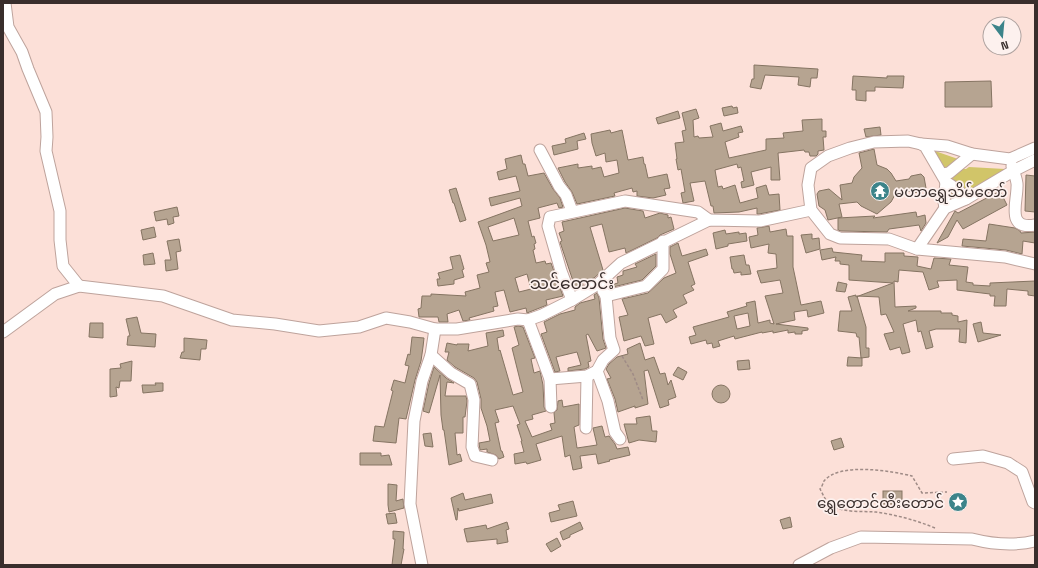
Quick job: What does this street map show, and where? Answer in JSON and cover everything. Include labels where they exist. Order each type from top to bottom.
[{"type":"street","points":[[5,3],[8,27],[22,52],[46,112],[46,151],[60,211],[60,240],[63,266],[79,286]]},
{"type":"street","points":[[1035,148],[1010,159],[972,154],[947,146],[921,144],[908,141],[874,142],[850,148],[828,156],[811,168],[808,184],[811,210],[830,234],[840,238],[889,238],[917,249],[1005,257],[1035,264]]},
{"type":"street","points":[[921,144],[925,146],[944,178],[966,199]]},
{"type":"street","points":[[540,150],[559,186],[566,195],[572,211]]},
{"type":"street","points":[[945,208],[944,178],[972,154]]},
{"type":"street","points":[[1010,159],[1018,186],[1015,205],[1016,218],[1021,224],[1029,226],[1035,225]]},
{"type":"street","points":[[917,249],[945,208],[966,199],[1013,171],[1035,160]]},
{"type":"street","points":[[572,300],[561,271],[548,226],[550,217],[572,211],[625,201],[698,212],[709,220]]},
{"type":"street","points":[[3,332],[54,294],[79,286],[163,296],[232,320],[275,324],[319,331],[359,327],[386,318],[410,322],[435,330],[457,329],[518,319],[528,320],[542,315],[572,300],[598,284],[621,263],[662,241],[709,220],[760,221],[811,210]]},
{"type":"street","points":[[606,296],[646,286],[663,269],[662,241]]},
{"type":"street","points":[[586,428],[592,373],[614,350],[610,338],[606,296],[598,284]]},
{"type":"street","points":[[528,320],[550,379],[551,407]]},
{"type":"street","points":[[422,565],[410,504],[414,428],[422,381],[431,355],[435,330]]},
{"type":"street","points":[[431,355],[451,373],[470,384],[474,400],[472,447],[475,456],[492,460]]},
{"type":"street","points":[[550,379],[592,373]]},
{"type":"street","points":[[592,373],[608,401],[615,432],[620,439]]},
{"type":"street","points":[[953,459],[983,456],[1008,463],[1022,472],[1033,502],[1035,503]]},
{"type":"street","points":[[799,565],[831,548],[861,537],[972,540],[1012,544],[1035,540]]},
{"type":"path","points":[[614,350],[622,355],[633,374],[643,400]]},
{"type":"path","points":[[947,492],[922,493],[912,476],[899,473],[856,469],[838,472],[825,480],[820,489],[826,501],[833,506],[848,510],[894,515],[924,523],[938,529],[947,539]]},
{"type":"shaded area","points":[[935,151],[958,159],[944,169],[933,152]]},
{"type":"shaded area","points":[[969,167],[1005,169],[970,194],[958,196],[948,202],[952,177],[962,169]]},
{"type":"building","points":[[754,65],[818,69],[817,78],[811,78],[810,87],[798,85],[799,77],[765,75],[761,89],[750,87],[752,79],[754,79]]},
{"type":"building","points":[[853,76],[887,78],[887,76],[904,76],[903,88],[875,87],[875,91],[866,91],[866,101],[856,100],[856,90],[852,90]]},
{"type":"building","points":[[991,81],[992,107],[945,107],[945,82]]},
{"type":"building","points":[[732,106],[733,108],[737,107],[738,113],[724,116],[722,108]]},
{"type":"building","points":[[696,109],[699,118],[693,120],[694,137],[713,137],[710,126],[721,123],[723,131],[741,126],[743,132],[738,133],[739,137],[725,142],[729,158],[766,150],[766,139],[784,138],[783,133],[803,131],[802,120],[822,119],[822,131],[826,131],[826,137],[823,137],[824,150],[818,151],[816,156],[810,156],[809,152],[805,152],[804,150],[778,153],[780,180],[771,180],[771,167],[751,172],[754,185],[742,188],[741,182],[744,181],[741,167],[738,168],[737,164],[715,170],[718,187],[722,186],[723,189],[735,185],[740,203],[758,198],[756,188],[766,185],[769,195],[779,194],[780,210],[757,214],[757,208],[739,212],[714,213],[705,181],[690,183],[694,201],[683,203],[681,193],[685,192],[681,169],[678,170],[675,143],[684,142],[682,131],[686,130],[682,113]]},
{"type":"building","points":[[678,111],[680,118],[658,124],[656,118]]},
{"type":"building","points":[[880,127],[881,135],[866,137],[864,129]]},
{"type":"building","points":[[610,130],[611,133],[622,130],[628,160],[643,157],[648,178],[667,174],[670,188],[664,189],[666,195],[653,198],[637,196],[637,191],[633,192],[632,188],[614,193],[615,196],[577,204],[558,168],[578,164],[578,168],[592,166],[592,169],[601,167],[604,177],[619,173],[617,160],[606,162],[605,153],[596,156],[592,143],[591,134]]},
{"type":"building","points":[[584,133],[586,139],[577,141],[578,149],[554,155],[552,146],[566,143],[565,139]]},
{"type":"building","points":[[874,149],[877,165],[887,169],[896,181],[909,179],[911,176],[921,174],[924,177],[926,188],[923,191],[913,193],[911,191],[896,193],[891,202],[877,214],[861,206],[857,202],[839,204],[842,217],[828,220],[825,210],[819,206],[817,194],[819,191],[829,189],[842,200],[840,185],[852,183],[854,177],[862,168],[859,153]]},
{"type":"building","points":[[521,155],[528,176],[544,173],[560,198],[563,207],[559,208],[557,203],[538,208],[540,218],[528,221],[532,237],[534,236],[536,243],[534,244],[535,249],[533,250],[536,263],[545,261],[546,264],[551,263],[563,296],[546,300],[547,305],[527,313],[526,308],[510,312],[504,290],[495,292],[498,306],[493,307],[494,311],[469,318],[470,320],[463,321],[459,310],[447,314],[448,322],[439,322],[438,317],[419,317],[418,309],[421,308],[422,296],[431,296],[431,294],[466,296],[465,292],[480,288],[477,275],[489,272],[486,263],[490,262],[478,222],[522,206],[520,198],[491,206],[489,198],[520,191],[516,176],[499,180],[497,172],[507,169],[505,159]],"holes":[[[514,218],[519,235],[493,241],[488,227]],[[527,274],[531,289],[519,292],[515,278]]]},
{"type":"building","points":[[1026,175],[1035,176],[1035,212],[1025,211]]},
{"type":"building","points":[[456,188],[466,220],[460,222],[449,190]]},
{"type":"building","points":[[1000,191],[1007,205],[963,229],[957,220],[948,237],[937,243],[955,211],[958,213]]},
{"type":"building","points":[[177,207],[179,216],[173,217],[174,223],[168,225],[167,219],[156,221],[154,212]]},
{"type":"building","points":[[625,208],[643,211],[645,218],[660,213],[668,215],[668,218],[671,217],[674,229],[626,253],[625,248],[609,252],[602,224],[590,227],[603,270],[594,278],[582,281],[583,285],[576,290],[560,242],[562,241],[559,233],[564,231],[562,222]]},
{"type":"building","points":[[916,212],[917,217],[925,215],[926,223],[921,231],[919,225],[889,229],[887,232],[838,230],[838,218],[875,216],[873,218]]},
{"type":"building","points":[[989,224],[1015,228],[1021,233],[1035,232],[1035,243],[1023,241],[1022,254],[1006,250],[962,246],[963,239],[986,241]]},
{"type":"building","points":[[769,226],[770,232],[786,229],[787,236],[793,236],[793,267],[801,305],[821,301],[824,313],[808,317],[807,310],[794,312],[795,320],[776,324],[808,328],[808,330],[802,331],[802,334],[795,334],[795,332],[788,333],[788,330],[773,333],[773,331],[762,332],[735,339],[734,336],[718,341],[720,346],[713,348],[712,343],[707,344],[706,340],[691,344],[689,337],[696,335],[693,327],[729,317],[727,312],[747,306],[746,303],[755,301],[758,323],[770,320],[770,323],[774,324],[765,296],[783,293],[780,280],[761,283],[757,271],[777,268],[776,254],[768,253],[769,244],[751,248],[749,237],[758,235],[757,228]],"holes":[[[748,313],[750,326],[737,329],[734,316]]]},
{"type":"building","points":[[154,227],[156,237],[143,240],[141,230]]},
{"type":"building","points":[[725,230],[726,234],[739,232],[739,234],[746,233],[747,241],[728,244],[728,246],[716,249],[713,233]]},
{"type":"building","points":[[812,234],[812,239],[819,238],[820,249],[806,253],[801,235]]},
{"type":"building","points":[[179,239],[181,251],[176,252],[178,269],[166,271],[165,260],[171,260],[167,241]]},
{"type":"building","points":[[678,243],[682,256],[706,249],[708,255],[688,262],[695,284],[691,286],[694,290],[683,295],[687,303],[673,310],[677,317],[666,323],[661,314],[648,318],[654,344],[645,346],[641,336],[624,341],[619,317],[628,315],[622,299],[648,293],[664,278],[676,273],[670,254],[670,247]]},
{"type":"building","points":[[832,248],[833,252],[862,255],[861,261],[885,262],[885,253],[904,253],[904,256],[918,257],[917,266],[931,269],[934,258],[951,259],[949,265],[968,267],[966,282],[973,283],[973,285],[990,286],[990,283],[1035,281],[1035,296],[1028,295],[1028,291],[1007,289],[1006,306],[994,306],[995,296],[957,290],[957,280],[937,281],[939,287],[929,290],[923,272],[899,270],[898,282],[894,281],[895,307],[916,306],[916,308],[908,311],[941,311],[941,313],[952,313],[952,315],[958,316],[958,322],[967,320],[966,343],[959,342],[960,329],[936,329],[929,331],[933,347],[926,349],[921,331],[918,332],[916,320],[903,324],[910,352],[902,354],[900,347],[890,350],[884,334],[894,332],[886,314],[881,315],[879,297],[858,296],[893,283],[849,280],[849,265],[840,264],[840,261],[835,261],[836,257],[822,260],[820,250]]},
{"type":"building","points":[[153,253],[155,264],[144,265],[143,255]]},
{"type":"building","points":[[656,254],[656,266],[642,280],[609,288],[607,286],[618,283],[617,277],[623,275],[623,271],[637,267],[635,264]]},
{"type":"building","points":[[460,255],[464,269],[462,270],[464,277],[454,280],[454,284],[438,286],[437,279],[440,279],[438,273],[453,269],[450,257]]},
{"type":"building","points":[[744,255],[746,265],[749,265],[751,274],[741,275],[741,272],[734,273],[730,257]]},
{"type":"building","points":[[838,282],[847,284],[845,292],[836,291]]},
{"type":"building","points":[[597,293],[599,298],[603,339],[606,348],[597,351],[588,334],[586,335],[591,361],[588,362],[589,367],[585,369],[568,371],[568,368],[581,365],[577,352],[556,357],[560,371],[555,372],[541,334],[547,332],[544,322],[560,314],[575,310],[575,307],[580,303],[595,299],[594,295]]},
{"type":"building","points":[[856,295],[866,327],[866,348],[869,348],[869,357],[861,358],[859,337],[857,337],[856,333],[838,331],[840,311],[852,311],[848,297]]},
{"type":"building","points":[[137,317],[141,333],[156,334],[155,347],[127,345],[128,336],[130,336],[126,319]]},
{"type":"building","points":[[981,322],[983,333],[1001,335],[978,342],[973,324]]},
{"type":"building","points":[[90,323],[103,323],[103,338],[89,337]]},
{"type":"building","points":[[514,327],[523,327],[535,358],[531,359],[534,373],[540,371],[543,385],[544,407],[546,411],[532,415],[533,419],[525,421],[532,437],[552,430],[550,424],[555,423],[554,413],[557,410],[558,401],[562,400],[563,407],[579,404],[579,425],[574,427],[577,448],[597,445],[593,428],[602,426],[605,437],[609,436],[617,449],[628,447],[630,455],[598,464],[596,454],[580,456],[582,468],[573,470],[570,455],[565,457],[562,436],[536,444],[541,460],[527,464],[526,462],[515,464],[514,454],[524,452],[517,425],[520,424],[513,406],[495,410],[499,422],[495,423],[501,451],[504,457],[499,459],[496,455],[487,452],[487,449],[480,450],[479,443],[490,441],[481,408],[481,399],[477,382],[474,378],[455,367],[447,360],[449,352],[445,352],[447,343],[457,345],[469,344],[468,351],[488,346],[486,333],[503,330],[504,336],[497,338],[499,351],[500,350],[513,395],[523,392],[512,348],[519,345]]},
{"type":"building","points":[[412,337],[424,338],[421,361],[406,419],[399,418],[396,443],[373,441],[375,426],[384,427],[393,391],[391,390],[394,380],[405,383],[409,366],[405,365],[408,354],[410,355]]},
{"type":"building","points":[[184,338],[207,340],[206,349],[201,349],[200,360],[180,358],[182,352],[184,352]]},
{"type":"building","points":[[640,343],[645,360],[654,357],[660,374],[665,373],[668,385],[671,380],[676,397],[668,400],[669,405],[660,408],[648,370],[644,371],[648,404],[635,408],[635,406],[618,412],[615,399],[607,379],[611,378],[606,369],[617,357],[628,354],[627,349]]},
{"type":"building","points":[[848,357],[862,358],[862,366],[847,366]]},
{"type":"building","points":[[749,360],[750,369],[738,370],[737,361]]},
{"type":"building","points":[[132,361],[131,381],[120,381],[119,388],[116,387],[117,396],[110,397],[110,369],[121,368],[120,364]]},
{"type":"building","points":[[434,367],[454,383],[447,382],[445,396],[466,396],[467,401],[465,417],[463,417],[463,433],[455,433],[457,455],[460,454],[462,461],[449,465],[441,415],[440,375],[429,413],[423,411]]},
{"type":"building","points":[[678,367],[687,372],[683,380],[673,375]]},
{"type":"building","points":[[155,383],[163,383],[163,391],[143,393],[142,385],[156,385]]},
{"type":"building","points":[[721,385],[727,388],[730,394],[727,400],[721,403],[715,400],[712,394],[715,388]]},
{"type":"building","points":[[650,416],[652,431],[657,431],[656,442],[639,440],[629,443],[624,424],[637,424],[636,418]]},
{"type":"building","points":[[431,433],[433,447],[425,446],[423,434]]},
{"type":"building","points":[[841,438],[844,447],[834,450],[831,441]]},
{"type":"building","points":[[360,453],[381,453],[381,456],[389,455],[392,465],[360,465]]},
{"type":"building","points":[[388,484],[397,485],[396,501],[403,499],[404,508],[389,512]]},
{"type":"building","points":[[883,491],[902,491],[902,504],[883,504]]},
{"type":"building","points":[[463,493],[465,500],[491,494],[493,503],[459,511],[458,508],[456,520],[451,498]]},
{"type":"building","points":[[573,501],[577,516],[551,522],[549,513],[560,510],[558,505]]},
{"type":"building","points":[[395,513],[397,523],[388,524],[386,514]]},
{"type":"building","points":[[790,517],[792,527],[783,529],[780,520]]},
{"type":"building","points":[[507,522],[509,529],[506,530],[508,542],[497,544],[497,539],[467,542],[464,529],[486,525],[487,529]]},
{"type":"building","points":[[580,522],[583,529],[563,540],[560,532]]},
{"type":"building","points":[[393,531],[404,532],[404,549],[401,565],[392,565],[395,539],[393,539]]},
{"type":"building","points":[[557,538],[561,546],[551,552],[546,544]]},
{"type":"place","name":"မဟာရွှေသိမ်တော်","points":[[880,191]]},
{"type":"place","name":"ရွှေတောင်ထီးတောင်","points":[[958,502]]},
{"type":"district","name":"သင်တောင်း","points":[[572,283]]}]
